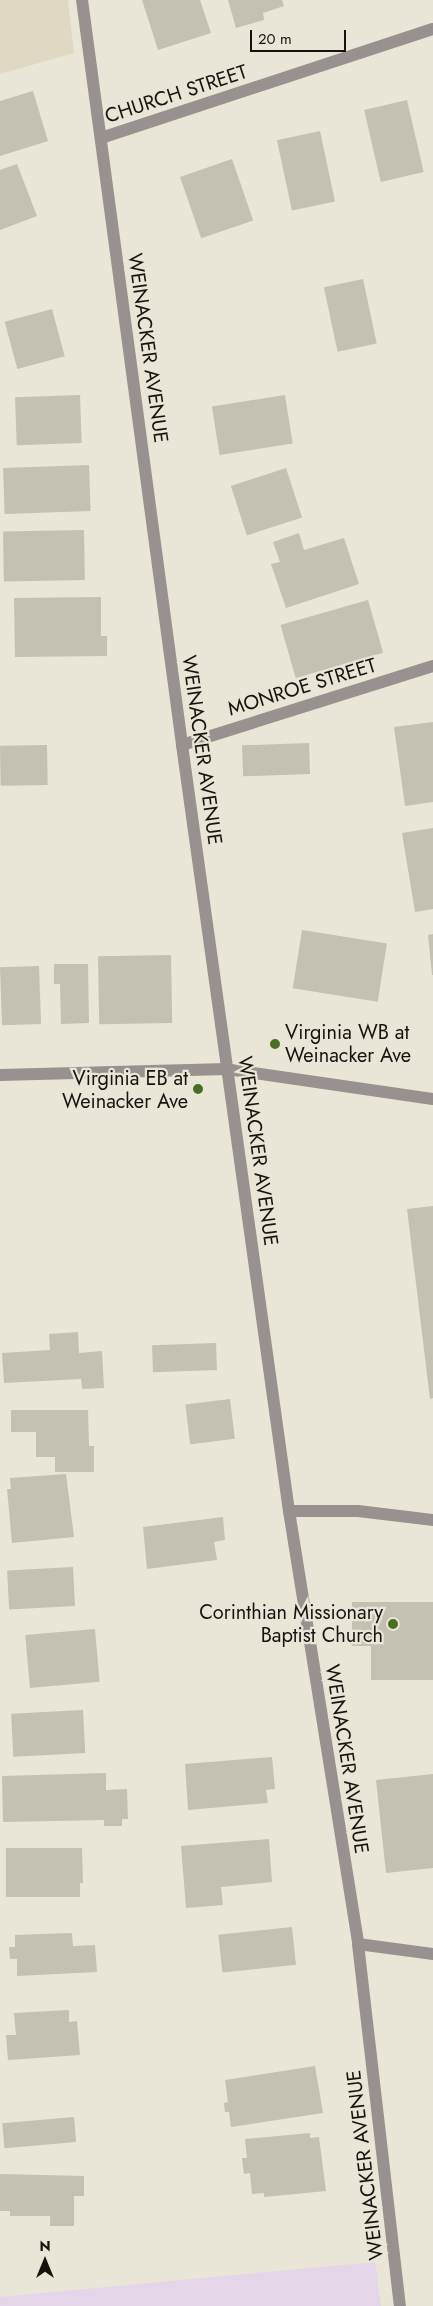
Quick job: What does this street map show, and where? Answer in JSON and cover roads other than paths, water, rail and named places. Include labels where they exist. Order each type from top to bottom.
[{"type":"street","name":"WEINACKER AVENUE","points":[[82,0],[182,745],[289,1511],[358,1944],[400,2306]]},
{"type":"street","name":"CHURCH STREET","points":[[101,138],[433,29]]},
{"type":"street","name":"MONROE STREET","points":[[182,745],[433,666]]},
{"type":"street","points":[[0,1075],[227,1068],[433,1099]]},
{"type":"street","points":[[289,1511],[358,1511],[433,1520]]},
{"type":"street","points":[[358,1944],[433,1954]]},
{"type":"place","name":"Virginia WB at Weinacker Ave","points":[[275,1044]]},
{"type":"place","name":"Virginia EB at Weinacker Ave","points":[[198,1089]]},
{"type":"place","name":"Corinthian Missionary Baptist Church","points":[[393,1624]]}]
